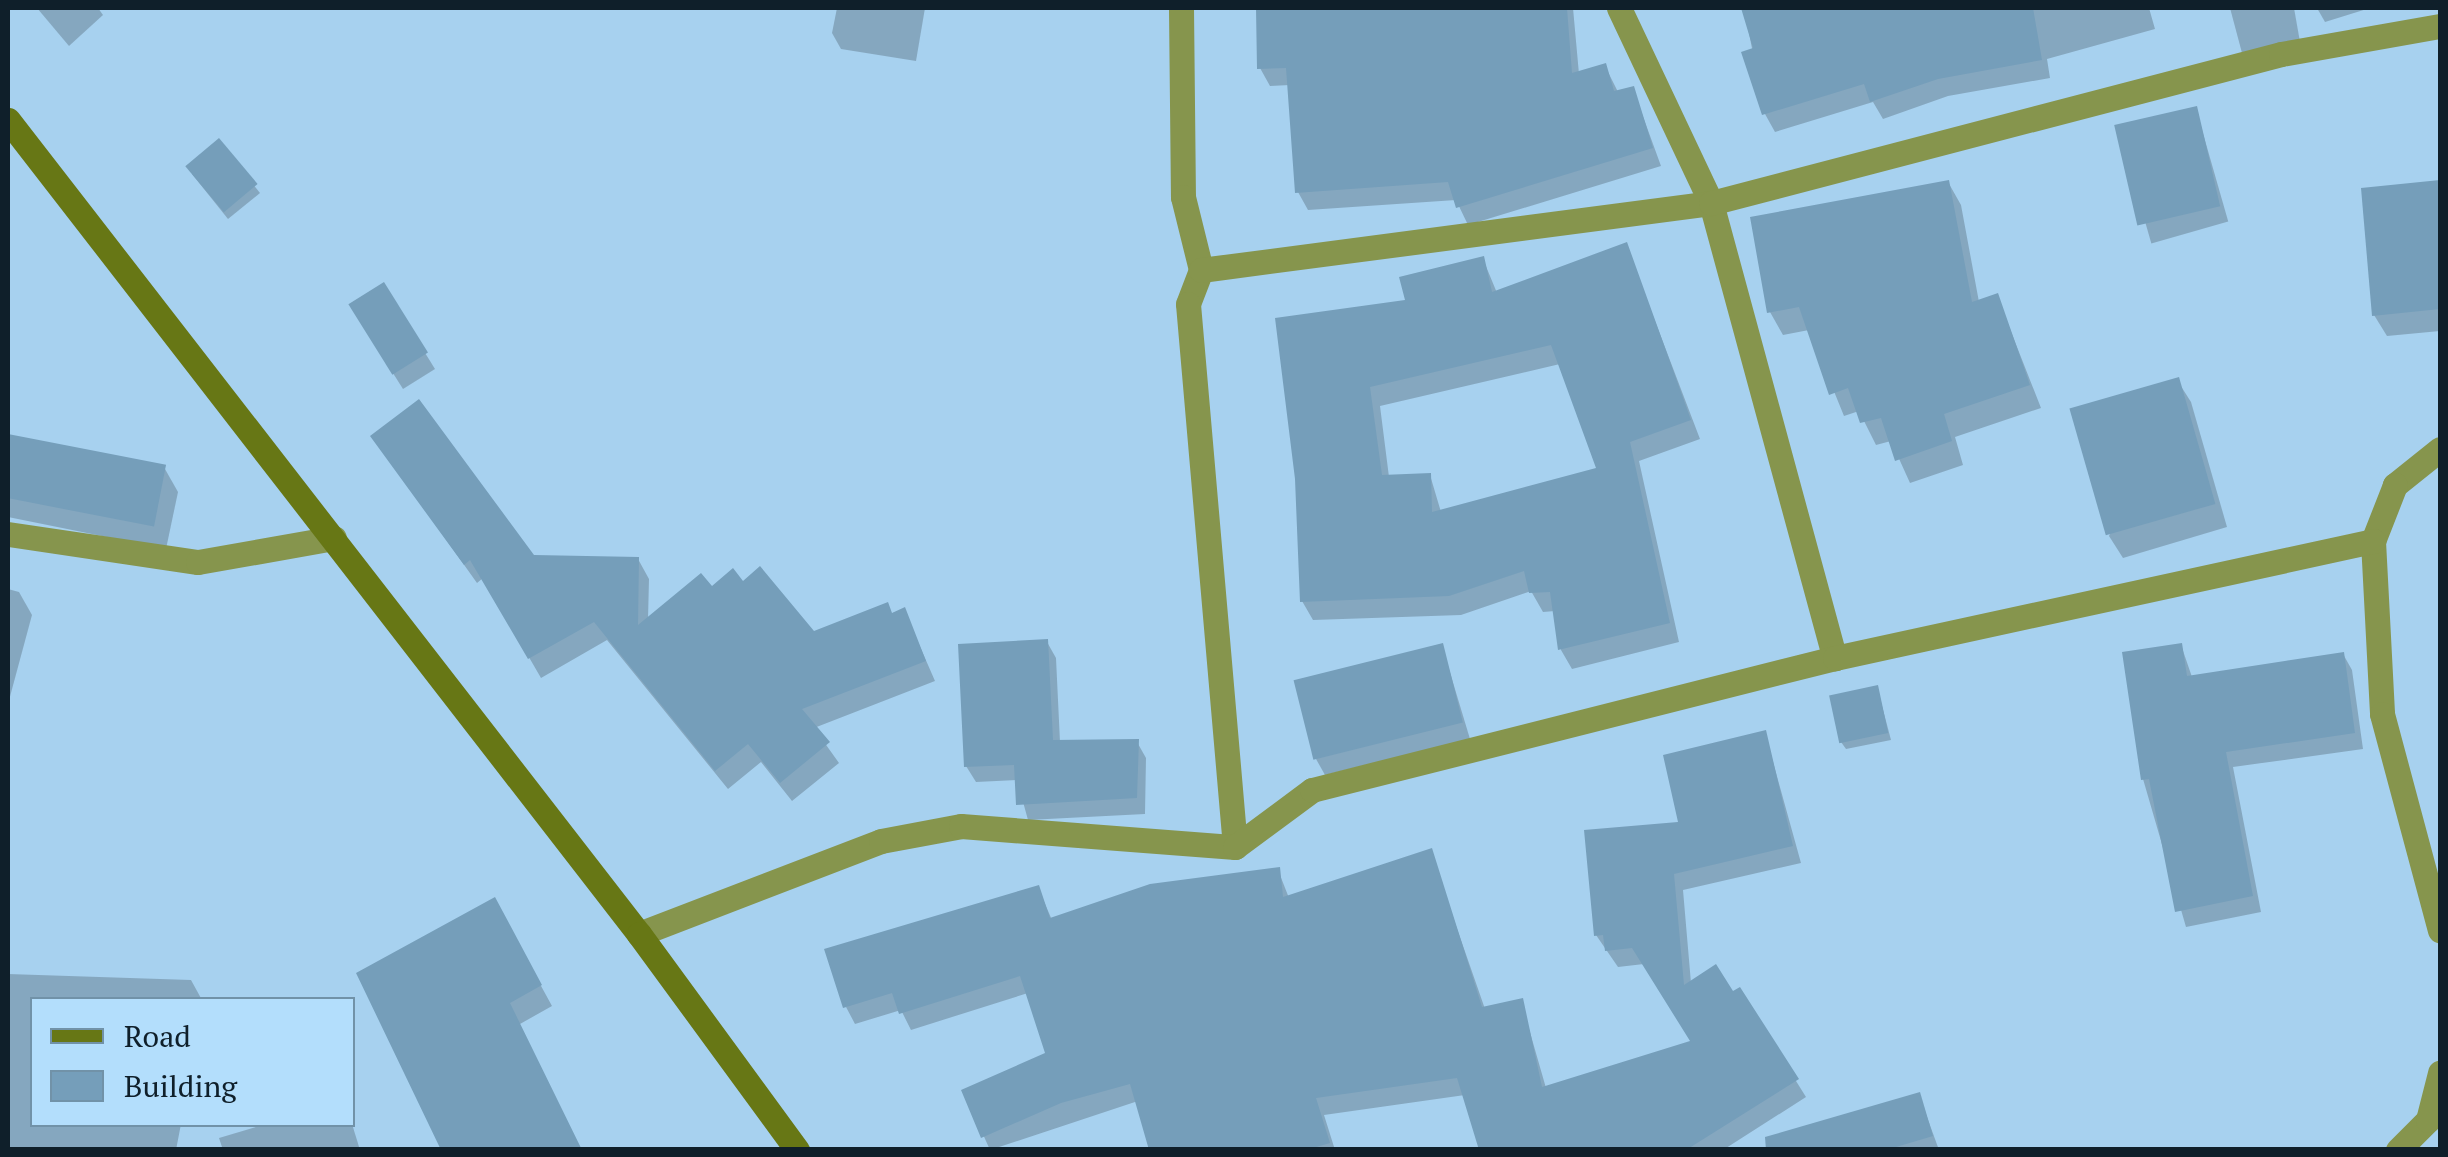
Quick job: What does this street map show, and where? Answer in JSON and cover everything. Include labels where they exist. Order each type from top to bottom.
[{"type":"main road","points":[[8,120],[639,934],[797,1150]]},
{"type":"street","points":[[1181,8],[1183,198],[1201,270],[1188,304],[1235,847]]},
{"type":"street","points":[[1619,8],[1711,203],[1835,658]]},
{"type":"street","points":[[1201,270],[1711,203],[2281,54],[2440,26]]},
{"type":"street","points":[[2440,450],[2395,485],[2373,541],[2382,714],[2440,930]]},
{"type":"street","points":[[8,534],[198,562],[334,538]]},
{"type":"street","points":[[639,934],[882,841],[961,826],[1235,847],[1312,790],[1835,658],[2373,541]]},
{"type":"street","points":[[2398,1150],[2428,1120],[2440,1073]]},
{"type":"building","points":[[1256,8],[1567,8],[1572,73],[1606,63],[1614,91],[1634,86],[1653,148],[1456,208],[1448,182],[1295,193],[1286,68],[1257,69]]},
{"type":"building","points":[[1741,8],[2033,8],[2042,60],[1938,79],[1870,102],[1864,84],[1762,115],[1741,52],[1753,48]]},
{"type":"building","points":[[2197,106],[2220,206],[2137,225],[2114,125]]},
{"type":"building","points":[[219,138],[258,184],[224,212],[185,166]]},
{"type":"building","points":[[1949,180],[1972,302],[1998,293],[2030,385],[1944,414],[1952,441],[1895,461],[1881,418],[1860,423],[1848,388],[1829,395],[1799,307],[1767,313],[1750,217]]},
{"type":"building","points":[[2440,180],[2440,309],[2372,316],[2361,188]]},
{"type":"building","points":[[1627,242],[1691,420],[1630,442],[1670,623],[1558,650],[1550,592],[1529,593],[1524,571],[1449,596],[1300,602],[1295,479],[1275,318],[1405,300],[1399,277],[1484,256],[1492,292]],"holes":[[[1551,345],[1596,468],[1432,512],[1431,473],[1382,475],[1370,387]]]},
{"type":"building","points":[[384,282],[428,352],[392,375],[348,304]]},
{"type":"building","points":[[2179,377],[2215,504],[2106,535],[2069,408]]},
{"type":"building","points":[[419,399],[534,555],[639,557],[638,625],[701,573],[712,586],[733,568],[743,581],[760,566],[814,631],[888,602],[892,613],[905,607],[926,661],[802,709],[830,742],[780,783],[748,744],[715,771],[594,622],[528,659],[470,560],[464,565],[370,436]]},
{"type":"building","points":[[8,434],[166,465],[154,527],[8,498]]},
{"type":"building","points":[[1048,639],[1053,740],[1139,739],[1137,798],[1016,805],[1014,765],[964,767],[958,644]]},
{"type":"building","points":[[1443,643],[1463,723],[1313,760],[1294,680]]},
{"type":"building","points":[[2182,643],[2187,676],[2344,652],[2355,733],[2226,752],[2253,896],[2175,912],[2149,779],[2141,780],[2122,652]]},
{"type":"building","points":[[1878,685],[1888,733],[1839,743],[1829,695]]},
{"type":"building","points":[[1766,730],[1793,846],[1674,874],[1684,985],[1716,964],[1733,991],[1740,987],[1799,1079],[1686,1150],[1479,1150],[1457,1078],[1316,1098],[1330,1143],[1306,1150],[1149,1150],[1130,1084],[1061,1103],[981,1138],[961,1090],[1045,1053],[1020,976],[899,1014],[892,993],[843,1008],[824,949],[1039,885],[1050,918],[1150,884],[1280,867],[1283,897],[1432,848],[1482,1007],[1523,998],[1542,1087],[1690,1041],[1632,948],[1605,951],[1603,935],[1594,936],[1584,830],[1678,822],[1663,755]]},
{"type":"building","points":[[495,897],[542,985],[510,1003],[582,1150],[441,1150],[356,973]]},
{"type":"building","points":[[1920,1092],[1933,1136],[1886,1150],[1766,1150],[1765,1137]]}]
